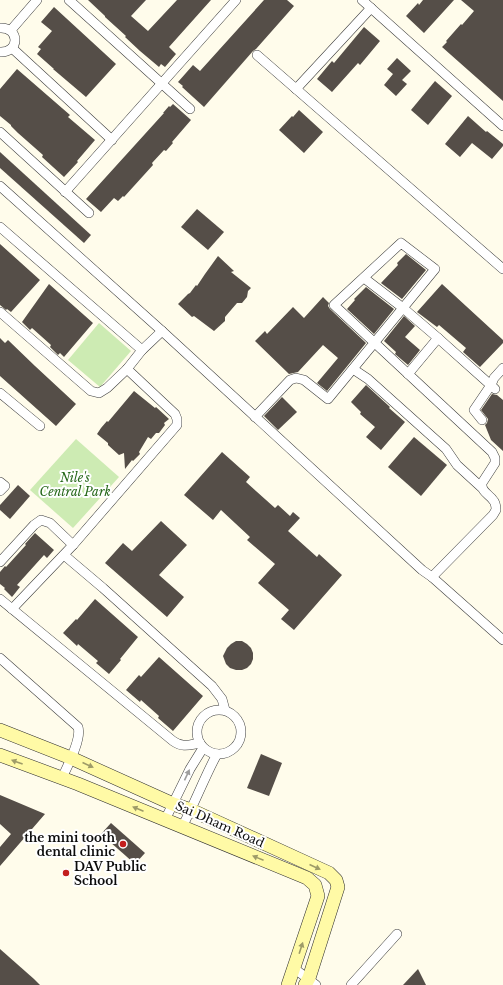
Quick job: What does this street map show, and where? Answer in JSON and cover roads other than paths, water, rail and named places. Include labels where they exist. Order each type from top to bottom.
[{"type":"street","points":[[11,30],[37,0]]},
{"type":"street","points":[[68,0],[190,109]]},
{"type":"street","points":[[65,192],[236,0]]},
{"type":"street","points":[[362,0],[503,126]]},
{"type":"street","points":[[296,89],[371,8]]},
{"type":"street","points":[[0,28],[11,30],[15,38],[12,48],[8,51],[0,52]]},
{"type":"street","points":[[12,48],[112,140]]},
{"type":"street","points":[[256,55],[503,269]]},
{"type":"street","points":[[0,132],[89,213]]},
{"type":"street","points":[[0,186],[162,331],[422,570],[432,577],[503,640]]},
{"type":"street","points":[[0,227],[142,350]]},
{"type":"street","points":[[255,417],[290,380],[296,378],[304,380],[328,399],[353,369],[374,343],[435,269],[401,243],[334,305],[374,343],[494,455],[495,463],[481,487]]},
{"type":"street","points":[[364,278],[403,308],[493,387]]},
{"type":"street","points":[[0,312],[91,391],[99,392],[107,388],[127,369],[142,350],[162,331]]},
{"type":"street","points":[[408,374],[438,338]]},
{"type":"street","points":[[482,420],[474,410],[493,387],[494,378],[503,368]]},
{"type":"street","points":[[12,609],[73,545],[177,425],[175,414],[127,369]]},
{"type":"street","points":[[353,369],[368,379],[446,449],[457,465],[494,500],[496,510],[493,515],[432,577]]},
{"type":"street","points":[[0,393],[40,426]]},
{"type":"street","points":[[0,482],[4,486],[0,491]]},
{"type":"street","points":[[0,562],[34,525],[41,520],[50,523],[73,545]]},
{"type":"street","points":[[64,555],[212,686],[222,699],[225,710]]},
{"type":"street","points":[[0,599],[178,745],[202,746]]},
{"type":"street","points":[[0,658],[78,727],[79,735],[62,778]]},
{"type":"street","points":[[213,710],[225,710],[234,715],[239,721],[241,735],[235,748],[228,752],[217,754],[207,751],[202,746],[198,740],[196,732],[201,718],[206,713],[213,710]]},
{"type":"street","name":"Sai Dham Road","points":[[0,730],[71,758],[173,804],[191,810],[329,873],[336,880],[338,887]]},
{"type":"street","points":[[165,820],[202,746]]},
{"type":"street","points":[[182,827],[217,754]]},
{"type":"street","name":"Sai Dham Road","points":[[0,756],[62,778],[293,872],[307,878],[315,885]]},
{"type":"street","points":[[288,985],[295,968],[318,896],[315,885],[338,887],[310,983],[295,968]]},
{"type":"street","points":[[351,985],[396,934]]},
{"type":"place","name":"the mini tooth dental clinic","points":[[123,844]]},
{"type":"place","name":"DAV Public School","points":[[66,873]]},
{"type":"park label","name":"Nile's Central Park","points":[[75,484]]}]
